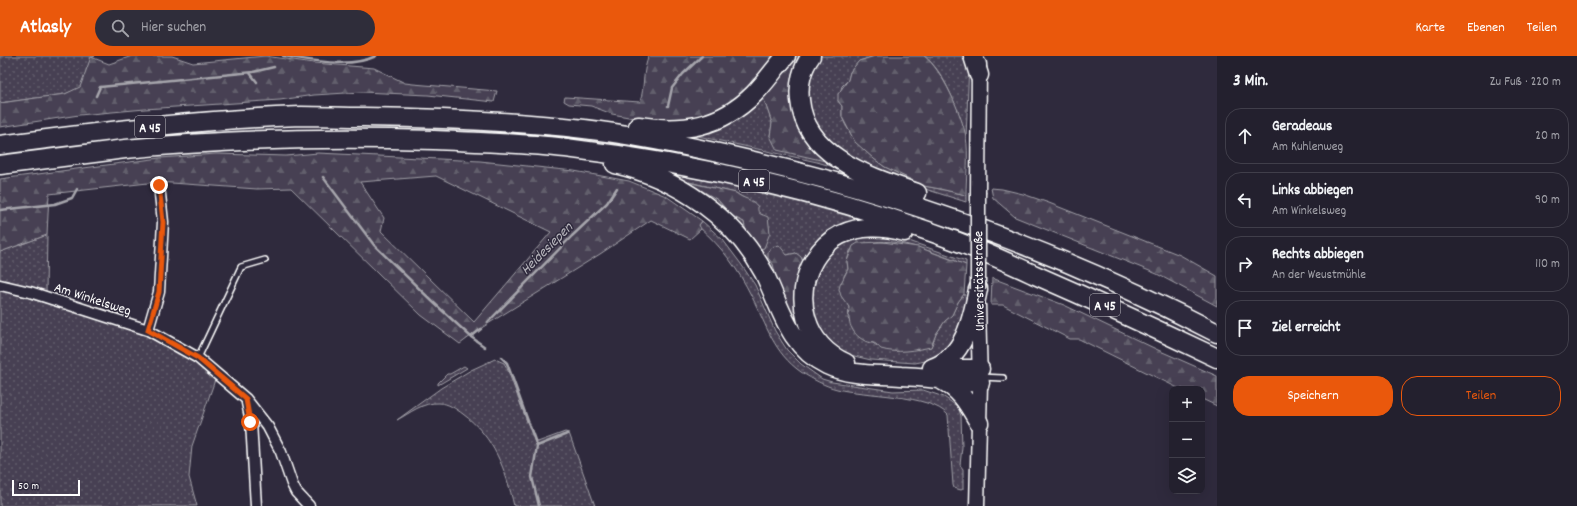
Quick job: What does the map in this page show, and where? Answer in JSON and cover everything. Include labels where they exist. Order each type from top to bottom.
[{"type":"highway","points":[[586,129],[628,125],[659,129],[682,129],[703,125],[714,121],[734,111],[749,98],[786,56]]},
{"type":"highway","points":[[811,56],[804,68],[801,80],[799,95],[800,108],[809,130],[822,146],[844,162],[884,182],[970,212],[999,234]]},
{"type":"highway","points":[[972,56],[979,75]]},
{"type":"highway","name":"A 45","points":[[0,145],[138,128],[301,116],[443,118],[586,129],[705,149],[795,170],[882,195],[999,234],[1083,269],[1217,333]]},
{"type":"highway","name":"A 45","points":[[0,166],[125,149],[186,144],[266,140],[380,138],[563,147],[635,157],[748,179],[878,214],[936,233],[1122,312],[1217,358]]},
{"type":"highway","points":[[505,144],[520,152],[594,160],[629,168],[649,174],[676,186],[702,203],[714,212],[748,248],[764,273],[788,328],[802,348],[828,366],[848,372],[980,376]]},
{"type":"highway","points":[[979,423],[966,400],[960,393],[934,375],[860,367],[843,361],[826,351],[813,336],[805,318],[802,297],[806,276],[810,266],[823,248],[840,235],[851,231],[871,228],[895,230],[919,236],[960,251],[995,257]]},
{"type":"highway","points":[[934,375],[957,351],[974,313],[978,289]]},
{"type":"main road","name":"Universitätsstraße","points":[[977,506],[980,376],[978,289],[979,56]]},
{"type":"street","points":[[148,330],[159,292],[163,222],[159,185]]},
{"type":"street","name":"Am Winkelsweg","points":[[0,285],[30,292],[148,330],[198,358],[246,399],[273,435],[281,452],[292,484],[309,506]]},
{"type":"street","points":[[246,399],[250,422],[256,506]]},
{"type":"lane","points":[[198,358],[241,267],[265,260]]},
{"type":"lane","points":[[980,376],[1003,378]]},
{"type":"green space","points":[[0,56],[95,56],[91,58],[80,88],[65,94],[0,103]]},
{"type":"green space","points":[[132,56],[172,56],[193,63],[265,56],[314,63],[374,68],[405,83],[497,91],[494,102],[428,95],[362,92],[314,95],[280,100],[79,115],[0,127],[0,103],[65,94],[80,87],[91,57],[109,64]]},
{"type":"green space","points":[[649,56],[777,56],[739,100],[698,120],[645,120],[612,114],[591,106],[569,104],[564,101],[565,97],[640,102],[643,91],[645,67]]},
{"type":"green space","points":[[790,56],[800,56],[805,59],[797,82],[829,156],[825,161],[777,150],[770,136],[772,123],[761,91]]},
{"type":"green space","points":[[820,56],[875,56],[859,61],[850,72],[848,80],[842,86],[838,101],[842,106],[842,117],[855,141],[885,167],[924,186],[966,195],[966,202],[921,188],[870,167],[846,154],[826,139],[812,120],[806,99],[808,82]]},
{"type":"green space","points":[[875,56],[924,56],[938,71],[956,105],[964,128],[967,143],[966,195],[924,186],[885,167],[855,142],[842,117],[842,106],[838,101],[838,94],[848,80],[850,72],[859,61]]},
{"type":"green space","points":[[924,56],[966,56],[969,63],[966,138],[956,105],[945,82],[932,63]]},
{"type":"green space","points":[[761,91],[772,123],[770,136],[829,156],[858,174],[817,162],[684,133]]},
{"type":"green space","points":[[318,153],[480,161],[574,171],[629,181],[666,196],[702,221],[699,225],[701,229],[690,239],[651,220],[600,254],[483,327],[460,344],[421,315],[291,188],[257,189],[157,182],[49,194],[47,235],[0,252],[0,179],[160,158],[216,154],[286,156]],"holes":[[[436,176],[551,232],[474,322],[381,231],[384,218],[360,182]]]},
{"type":"green space","points":[[653,170],[732,186],[802,203],[873,223],[886,236],[909,241],[966,261],[966,265],[933,252],[896,242],[874,242],[850,251],[847,261],[848,269],[844,276],[846,302],[849,307],[848,319],[869,343],[895,351],[931,347],[936,334],[945,321],[952,315],[958,302],[964,294],[967,300],[958,338],[936,359],[915,363],[871,360],[850,355],[812,351],[762,263]],"holes":[[[689,182],[736,193],[749,202],[758,212],[763,215],[745,229],[744,222],[732,216],[718,200]],[[796,253],[803,262],[775,271],[773,264],[787,255]]]},
{"type":"green space","points":[[687,182],[736,193],[756,204],[758,207],[758,212],[768,217],[770,233],[764,248],[760,249],[751,242],[744,222],[732,216],[718,200]]},
{"type":"green space","points":[[991,188],[1023,194],[1049,203],[1180,255],[1217,276],[1217,306],[1157,274],[1015,217],[993,198]]},
{"type":"green space","points":[[702,221],[723,240],[741,264],[755,285],[775,331],[787,350],[801,364],[822,379],[832,382],[893,391],[923,390],[944,397],[958,407],[961,416],[962,447],[960,465],[963,469],[963,489],[961,490],[954,488],[953,485],[948,415],[939,408],[912,399],[832,388],[801,372],[791,364],[777,347],[747,287],[735,268],[723,251],[699,227]]},
{"type":"green space","points":[[47,235],[46,292],[0,281],[0,252]]},
{"type":"green space","points":[[883,242],[918,247],[966,265],[964,294],[958,302],[952,315],[945,321],[936,334],[931,347],[899,351],[881,349],[875,343],[866,342],[860,338],[851,327],[849,307],[841,296],[839,289],[848,269],[847,261],[853,246],[858,243]]},
{"type":"green space","points":[[779,245],[787,255],[796,253],[801,257],[803,262],[798,320],[794,321],[778,285],[773,264],[768,258],[768,251]]},
{"type":"green space","points":[[992,278],[1064,305],[1158,350],[1217,376],[1217,406],[1205,400],[1205,386],[1174,386],[1079,339],[1070,339],[1003,305],[991,305]]},
{"type":"green space","points":[[0,290],[140,330],[189,358],[216,377],[192,446],[189,477],[197,506],[0,506]]},
{"type":"green space","points":[[495,359],[504,363],[507,368],[535,443],[565,432],[569,433],[595,506],[514,506],[503,467],[491,444],[474,423],[449,405],[442,403],[428,404],[417,408],[397,420],[441,388],[471,370]]},
{"type":"green space","points":[[464,366],[467,368],[438,385],[438,383],[447,374],[450,374]]},
{"type":"waterway","points":[[283,56],[342,63],[365,60],[376,56]]},
{"type":"waterway","name":"Heidesiepen","points":[[668,106],[672,88],[683,74],[702,56]]},
{"type":"waterway","points":[[96,96],[100,87],[253,72],[274,67]]},
{"type":"waterway","points":[[250,73],[257,82]]},
{"type":"waterway","points":[[323,177],[374,245],[471,337],[485,347]]},
{"type":"waterway","name":"Heidesiepen","points":[[488,322],[572,236],[607,203],[617,188]]},
{"type":"waterway","points":[[0,210],[55,204],[72,198],[77,189]]},
{"type":"waterway","name":"Heidesiepen","points":[[471,337],[481,329]]},
{"type":"waterway","points":[[501,357],[507,363],[537,446],[532,477],[539,506]]},
{"type":"waterway","points":[[537,446],[567,434]]},
{"type":"route","points":[[159,185],[163,222],[159,292],[148,330],[198,358],[225,380],[246,399],[250,422]]}]
